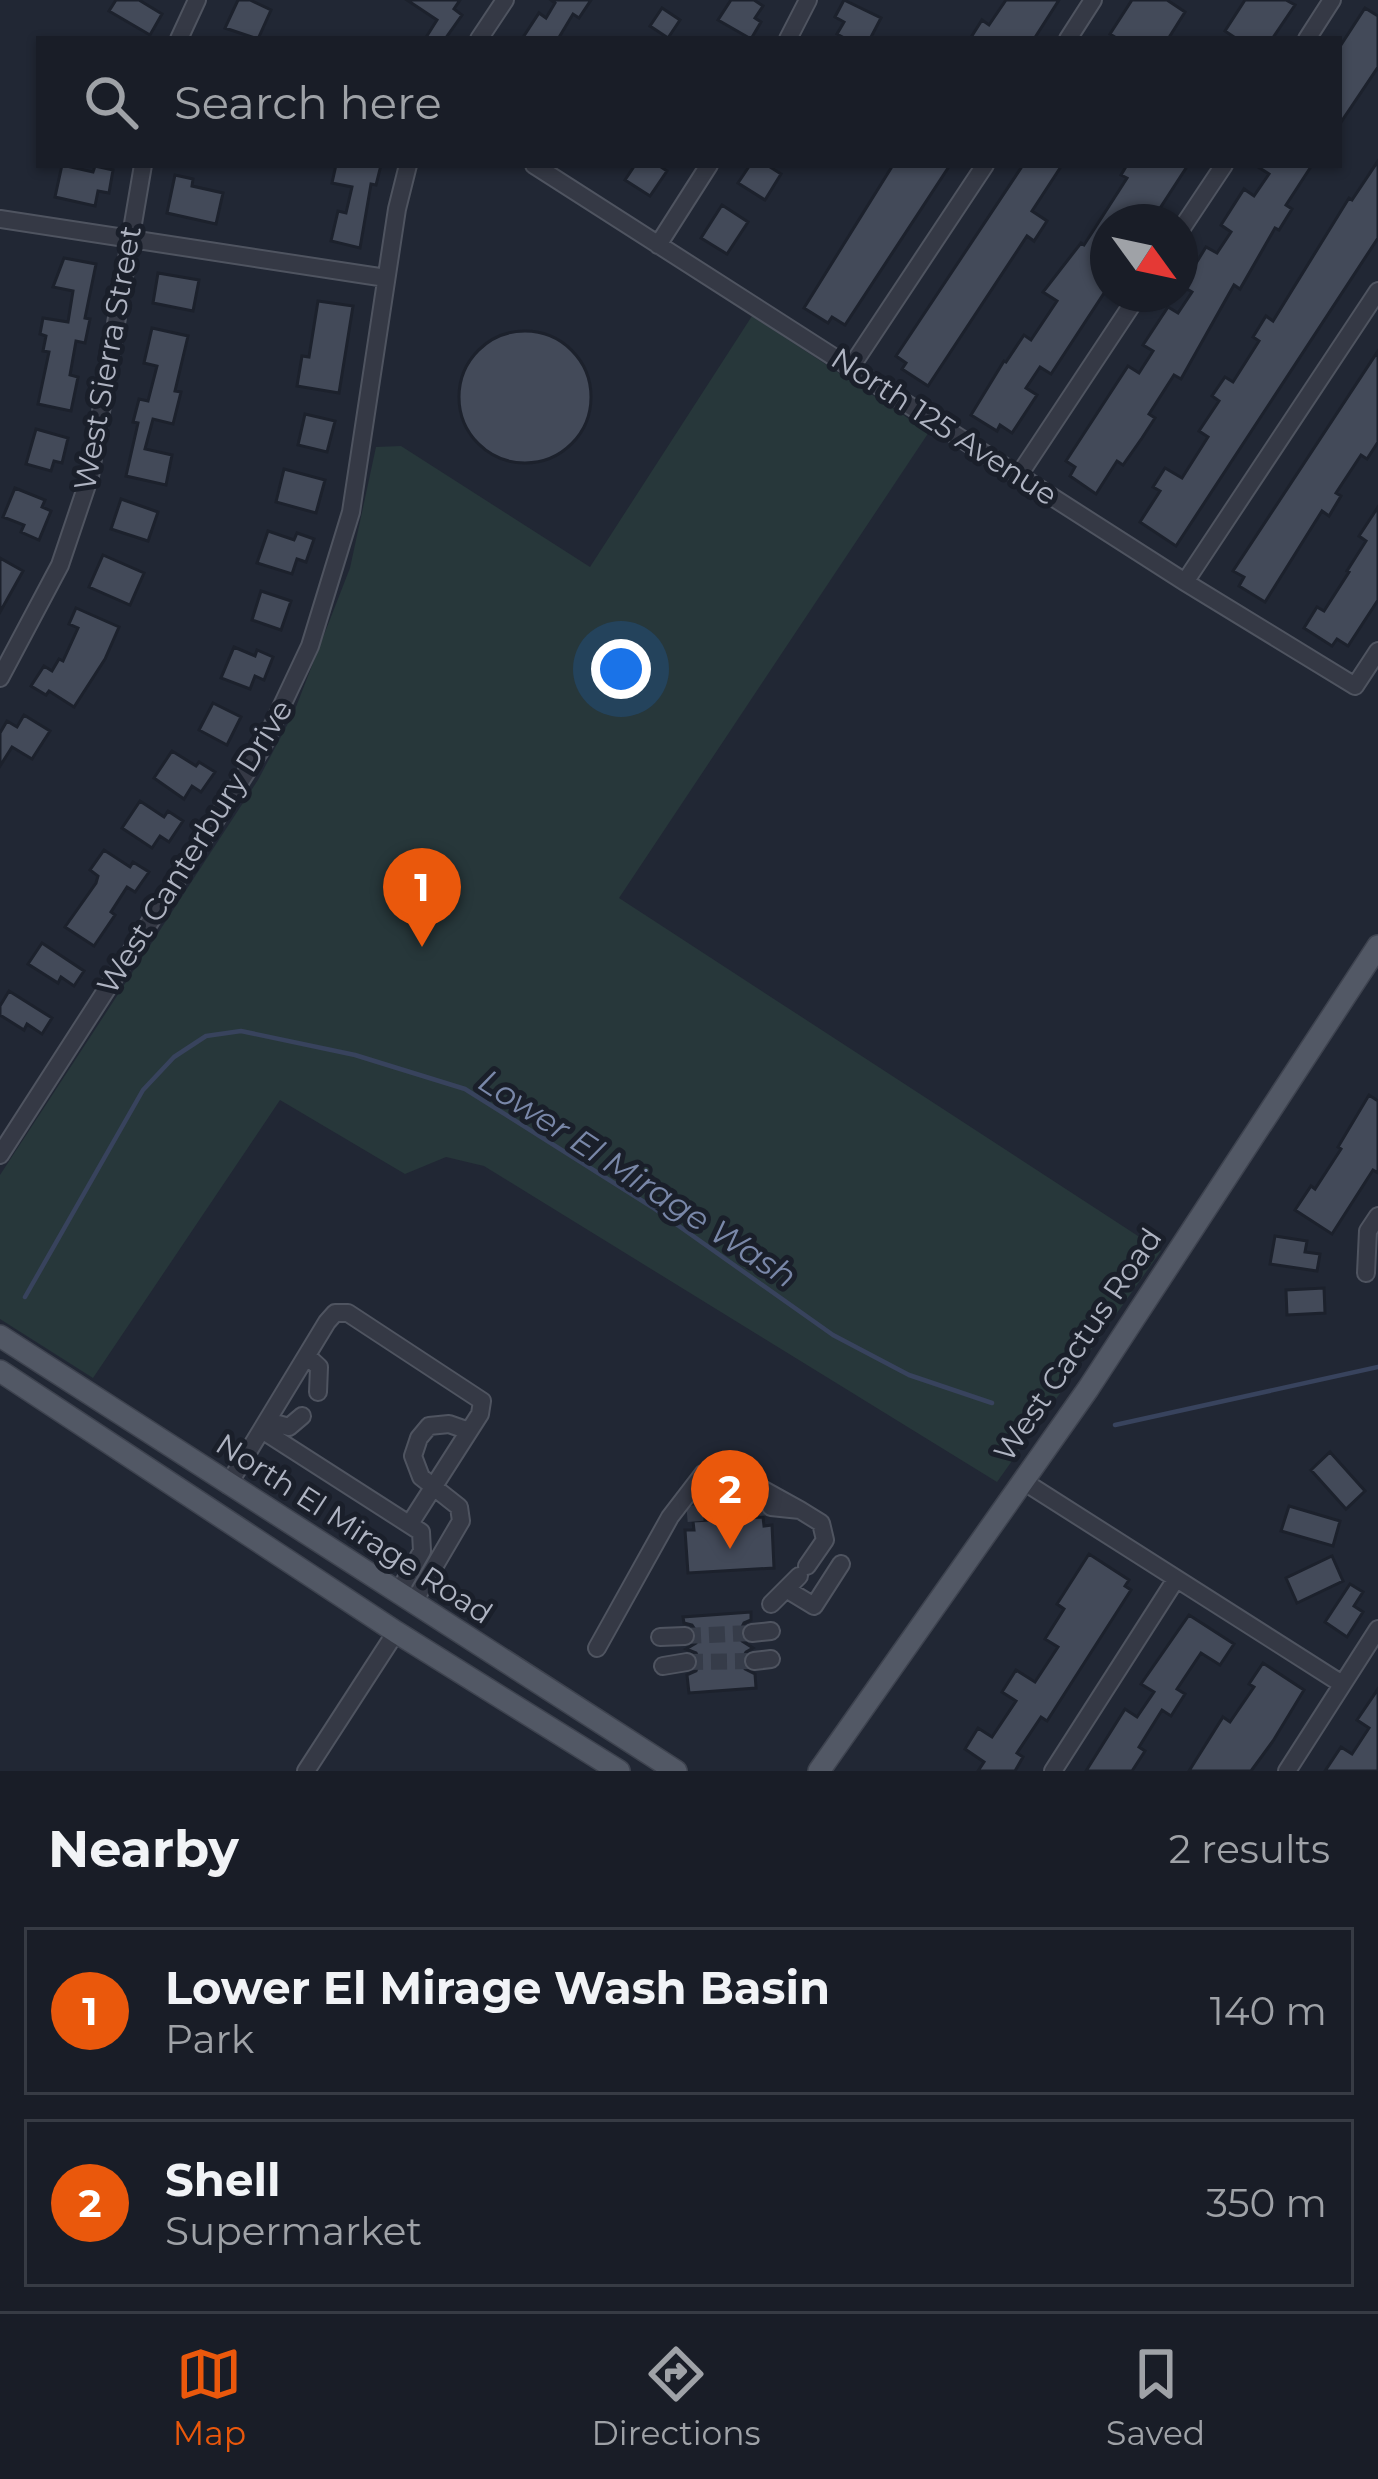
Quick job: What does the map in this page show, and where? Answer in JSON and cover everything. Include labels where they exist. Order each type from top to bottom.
[{"type":"main road","name":"West Cactus Road","points":[[819,1771],[1369,980],[1378,946]]},
{"type":"main road","name":"North El Mirage Road","points":[[0,1336],[676,1771]]},
{"type":"main road","name":"North El Mirage Road","points":[[0,1371],[396,1632],[619,1771]]},
{"type":"street","points":[[180,36],[196,0]]},
{"type":"street","points":[[481,36],[505,0]]},
{"type":"street","points":[[790,36],[808,0]]},
{"type":"street","points":[[1070,36],[1094,0]]},
{"type":"street","points":[[1308,36],[1332,0]]},
{"type":"street","name":"West Sierra Street","points":[[0,678],[61,566],[77,523],[100,428],[142,168]]},
{"type":"street","name":"West Canterbury Drive","points":[[0,1155],[230,800],[291,691],[310,646],[351,512],[407,168]]},
{"type":"street","name":"North 125 Avenue","points":[[539,168],[1355,686],[1378,651]]},
{"type":"street","points":[[658,245],[707,168]]},
{"type":"street","points":[[851,367],[983,168]]},
{"type":"street","points":[[1198,204],[1222,168]]},
{"type":"street","points":[[0,219],[386,278]]},
{"type":"street","points":[[1185,582],[1378,291]]},
{"type":"street","points":[[1019,475],[1126,312]]},
{"type":"street","points":[[1366,1274],[1368,1231],[1378,1216]]},
{"type":"street","points":[[228,1485],[335,1313],[348,1313],[482,1401],[481,1414],[411,1522]]},
{"type":"street","points":[[307,1356],[319,1367],[318,1392]]},
{"type":"street","points":[[264,1425],[289,1427],[302,1416]]},
{"type":"street","points":[[405,1598],[460,1521],[459,1508],[415,1467],[412,1456],[418,1438],[438,1423],[469,1431]]},
{"type":"street","points":[[264,1425],[411,1522],[424,1540],[405,1598]]},
{"type":"street","points":[[597,1648],[703,1474],[733,1473],[821,1522],[825,1540],[771,1604]]},
{"type":"street","points":[[1023,1481],[1342,1684]]},
{"type":"street","points":[[771,1508],[800,1510]]},
{"type":"street","points":[[797,1577],[814,1606],[841,1564]]},
{"type":"street","points":[[1053,1771],[1176,1579]]},
{"type":"street","points":[[1287,1771],[1378,1628]]},
{"type":"street","points":[[306,1771],[396,1632]]},
{"type":"street","points":[[660,1637],[685,1636]]},
{"type":"street","points":[[663,1666],[687,1663]]},
{"type":"shaded area","points":[[752,316],[929,432],[619,898],[1161,1251],[997,1482],[484,1166],[446,1157],[405,1174],[280,1100],[93,1378],[0,1319],[0,1175],[258,780],[294,712],[350,568],[376,447],[401,446],[590,567]]},
{"type":"building","points":[[116,0],[139,0],[162,14],[150,35],[109,11]]},
{"type":"building","points":[[238,0],[271,10],[259,36],[225,28]]},
{"type":"building","points":[[407,0],[460,0],[454,9],[462,15],[447,36],[427,36],[437,20]]},
{"type":"building","points":[[551,0],[591,0],[579,18],[573,14],[560,36],[524,36],[539,13],[546,18],[555,3]]},
{"type":"building","points":[[731,0],[754,0],[763,6],[755,18],[761,22],[753,36],[718,20]]},
{"type":"building","points":[[844,0],[881,18],[872,36],[841,36],[837,34],[844,22],[835,17]]},
{"type":"building","points":[[1006,0],[1059,0],[1036,36],[972,36],[982,20],[989,25]]},
{"type":"building","points":[[1132,0],[1167,0],[1185,12],[1170,36],[1110,34]]},
{"type":"building","points":[[1245,0],[1286,0],[1295,5],[1274,36],[1232,36],[1225,31]]},
{"type":"building","points":[[662,8],[680,20],[669,36],[650,26]]},
{"type":"building","points":[[1365,8],[1378,16],[1378,67],[1342,121],[1342,43]]},
{"type":"building","points":[[1378,161],[1378,238],[1176,546],[1140,522],[1160,491],[1153,487],[1165,468],[1182,478],[1208,437],[1199,431],[1219,401],[1212,396],[1225,377],[1233,382],[1259,341],[1253,337],[1266,316],[1273,321],[1349,198]]},
{"type":"building","points":[[61,168],[113,170],[109,193],[98,191],[95,206],[55,197]]},
{"type":"building","points":[[335,168],[380,168],[376,185],[371,184],[360,248],[331,241],[338,211],[346,213],[352,187],[332,183]]},
{"type":"building","points":[[633,168],[667,171],[650,196],[625,180]]},
{"type":"building","points":[[748,168],[772,168],[781,174],[765,200],[738,183]]},
{"type":"building","points":[[891,168],[948,168],[845,325],[832,317],[828,323],[804,308]]},
{"type":"building","points":[[1021,168],[1060,168],[1032,211],[1047,221],[1034,241],[1027,236],[928,386],[902,369],[906,363],[896,356]]},
{"type":"building","points":[[1125,168],[1186,168],[1163,204],[1110,204],[1127,178],[1121,175]]},
{"type":"building","points":[[1260,168],[1310,168],[1286,205],[1292,209],[1279,230],[1275,228],[1240,289],[1234,285],[1181,379],[1174,375],[1149,414],[1155,418],[1142,438],[1123,465],[1117,461],[1096,494],[1070,476],[1075,467],[1066,461],[1128,366],[1139,373],[1153,351],[1143,345],[1165,312],[1198,312],[1198,260],[1206,247],[1217,253],[1231,232],[1221,225],[1244,189],[1254,196],[1269,174]]},
{"type":"building","points":[[175,175],[193,179],[192,186],[223,193],[216,224],[167,213]]},
{"type":"building","points":[[722,205],[748,222],[727,254],[701,238]]},
{"type":"building","points":[[1090,236],[1092,312],[1051,374],[1040,367],[1026,388],[1037,395],[1012,433],[1000,425],[997,431],[971,415],[1004,361],[1024,335],[1031,340],[1057,301],[1043,292]]},
{"type":"building","points":[[64,258],[96,264],[85,343],[76,341],[70,375],[78,377],[71,411],[38,404],[49,352],[43,351],[46,336],[40,334],[43,318],[68,322],[73,291],[53,287]]},
{"type":"building","points":[[158,273],[199,280],[193,311],[153,303]]},
{"type":"building","points":[[318,301],[353,306],[339,393],[297,386],[302,356],[309,357]]},
{"type":"building","points":[[152,328],[188,336],[173,424],[153,419],[145,449],[172,455],[166,485],[126,476],[139,399],[148,401],[157,366],[144,363]]},
{"type":"building","points":[[525,331],[550,336],[572,350],[586,372],[591,397],[586,422],[572,444],[550,458],[525,463],[500,458],[478,444],[464,422],[459,397],[464,372],[478,350],[500,336]]},
{"type":"building","points":[[1378,351],[1378,442],[1367,459],[1361,455],[1336,493],[1341,496],[1329,516],[1322,511],[1265,602],[1239,586],[1244,577],[1233,571]]},
{"type":"building","points":[[305,414],[335,421],[327,452],[298,445]]},
{"type":"building","points":[[36,429],[68,438],[62,463],[54,461],[51,471],[26,464]]},
{"type":"building","points":[[284,469],[325,480],[316,513],[276,502]]},
{"type":"building","points":[[15,488],[45,500],[42,507],[51,511],[39,540],[21,532],[24,525],[3,517]]},
{"type":"building","points":[[121,499],[158,512],[148,541],[111,529]]},
{"type":"building","points":[[1378,507],[1378,600],[1348,646],[1337,639],[1332,646],[1304,628],[1317,607],[1324,611],[1349,572],[1366,541],[1359,536]]},
{"type":"building","points":[[268,531],[294,540],[297,533],[314,539],[306,562],[297,559],[292,574],[257,563]]},
{"type":"building","points":[[103,555],[144,573],[130,605],[89,587]]},
{"type":"building","points":[[0,558],[23,571],[0,612]]},
{"type":"building","points":[[261,591],[291,601],[281,630],[252,620]]},
{"type":"building","points":[[76,608],[119,627],[74,707],[31,686],[44,666],[52,671],[59,659],[63,661],[78,628],[69,624]]},
{"type":"building","points":[[234,647],[273,657],[264,680],[255,676],[250,689],[221,678]]},
{"type":"building","points":[[213,703],[241,717],[227,745],[199,730]]},
{"type":"building","points":[[24,715],[50,731],[32,759],[12,747],[0,766],[0,733],[7,721],[17,727]]},
{"type":"building","points":[[172,751],[215,772],[201,792],[192,786],[184,799],[154,778]]},
{"type":"building","points":[[140,801],[164,817],[168,811],[183,821],[169,842],[160,836],[152,848],[122,828]]},
{"type":"building","points":[[104,850],[130,867],[133,862],[149,872],[135,892],[127,887],[94,946],[65,927],[96,883],[98,876],[90,870]]},
{"type":"building","points":[[42,943],[84,971],[74,986],[61,977],[58,983],[28,964]]},
{"type":"building","points":[[9,991],[52,1018],[42,1034],[27,1024],[24,1030],[0,1015]]},
{"type":"building","points":[[1369,1095],[1378,1101],[1378,1173],[1373,1170],[1332,1234],[1295,1210],[1341,1149]]},
{"type":"building","points":[[1275,1236],[1307,1241],[1305,1252],[1320,1254],[1317,1271],[1270,1264]]},
{"type":"building","points":[[1324,1288],[1325,1313],[1287,1315],[1286,1290]]},
{"type":"building","points":[[1330,1452],[1365,1491],[1346,1509],[1311,1470]]},
{"type":"building","points":[[1289,1506],[1340,1521],[1333,1546],[1281,1531]]},
{"type":"building","points":[[763,1517],[764,1526],[772,1525],[774,1568],[688,1573],[685,1530],[694,1530],[693,1521]]},
{"type":"building","points":[[1089,1554],[1129,1580],[1125,1586],[1131,1590],[1047,1721],[1041,1717],[1017,1753],[1023,1757],[1015,1771],[978,1771],[984,1762],[965,1749],[978,1728],[992,1737],[1016,1701],[1002,1692],[1016,1670],[1035,1682],[1058,1647],[1045,1639],[1064,1609],[1057,1604]]},
{"type":"building","points":[[1332,1556],[1343,1581],[1297,1603],[1286,1578]]},
{"type":"building","points":[[1350,1584],[1363,1592],[1354,1606],[1363,1612],[1347,1637],[1325,1622]]},
{"type":"building","points":[[751,1612],[751,1620],[739,1633],[753,1648],[741,1661],[755,1674],[756,1688],[689,1693],[687,1675],[696,1671],[700,1661],[686,1649],[696,1643],[698,1634],[683,1617]]},
{"type":"building","points":[[1189,1615],[1234,1644],[1220,1665],[1201,1653],[1177,1689],[1185,1694],[1171,1716],[1162,1710],[1139,1747],[1145,1751],[1132,1771],[1086,1771],[1125,1709],[1137,1717],[1154,1692],[1141,1684]]},
{"type":"building","points":[[1263,1663],[1304,1690],[1273,1741],[1251,1771],[1189,1771],[1223,1717],[1230,1722],[1254,1687],[1249,1684]]},
{"type":"building","points":[[1378,1689],[1378,1771],[1325,1771],[1341,1747],[1352,1754],[1369,1728],[1357,1720]]},
{"type":"waterway","name":"Lower El Mirage Wash","points":[[25,1297],[143,1090],[174,1057],[206,1036],[241,1031],[355,1055],[465,1089],[652,1207],[833,1335],[909,1375],[992,1403]]},
{"type":"waterway","name":"Lower El Mirage Wash","points":[[1115,1425],[1378,1367]]},
{"type":"tunnel","points":[[687,1514],[771,1507]]},
{"type":"tunnel","points":[[685,1636],[752,1633]]},
{"type":"tunnel","points":[[687,1662],[754,1661]]},
{"type":"place","name":"Lower El Mirage Wash Basin","points":[[422,947]]},
{"type":"place","name":"Shell","points":[[730,1549]]}]
